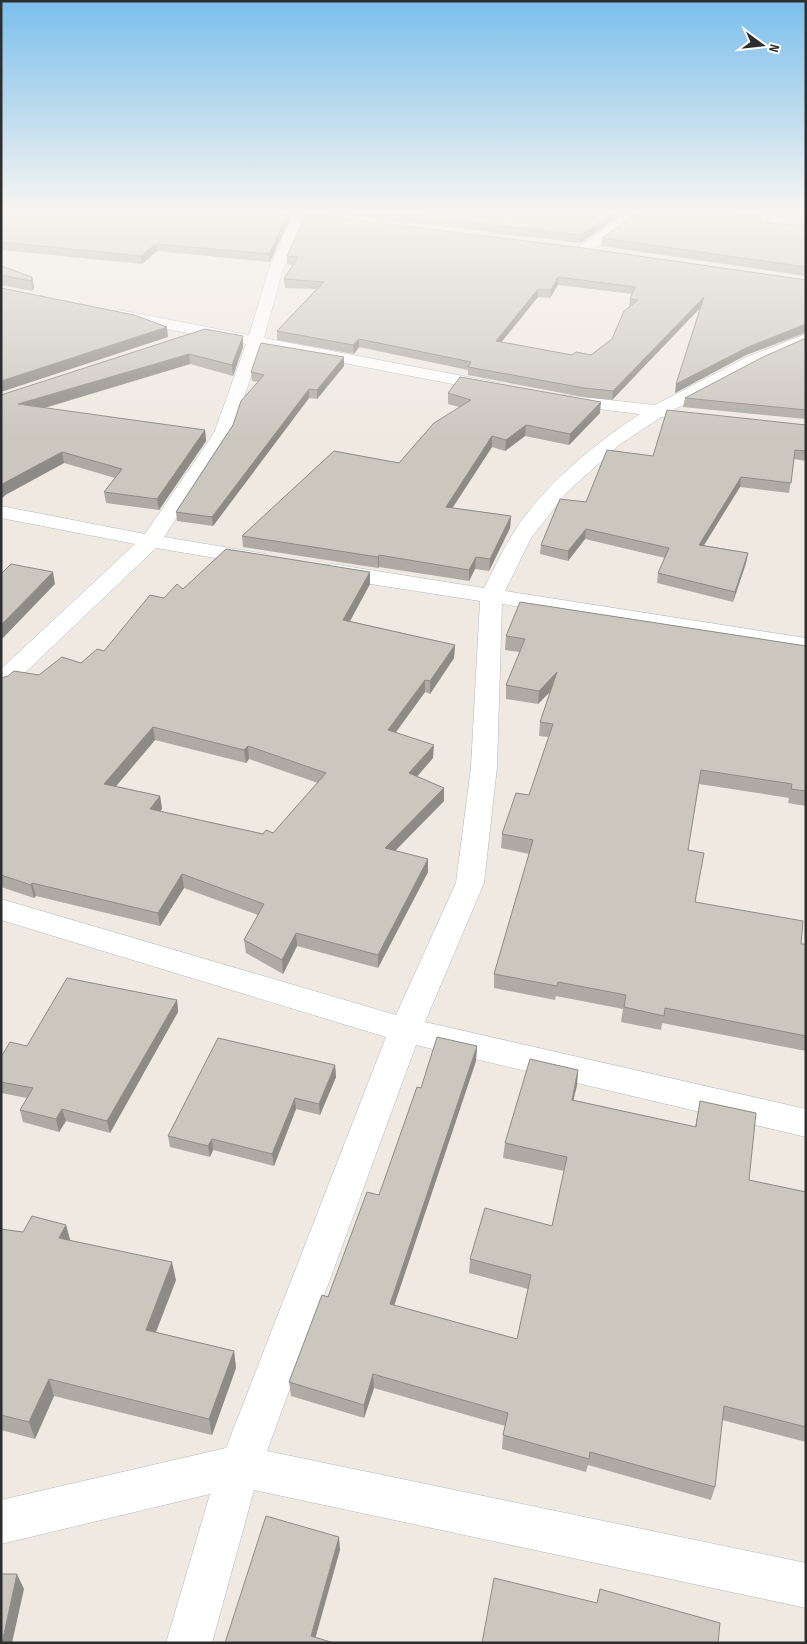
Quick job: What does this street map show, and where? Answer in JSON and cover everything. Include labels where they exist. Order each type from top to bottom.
[{"type":"street","points":[[1,682],[151,542],[223,433],[255,342],[271,286]]},
{"type":"street","points":[[107,313],[506,390]]},
{"type":"street","points":[[176,342],[204,333]]},
{"type":"street","points":[[189,1643],[240,1466],[405,1030],[470,883],[484,767],[491,597],[521,536],[559,489],[612,441],[672,412],[753,361],[806,339]]},
{"type":"street","points":[[544,396],[583,404],[672,412]]},
{"type":"street","points":[[1,512],[151,542],[278,562]]},
{"type":"street","points":[[316,568],[806,645]]},
{"type":"street","points":[[1,909],[405,1030],[806,1123]]},
{"type":"street","points":[[1,1522],[240,1466],[806,1586]]},
{"type":"building","points":[[320,286],[553,286],[551,290],[538,289],[496,341],[572,355],[576,352],[591,355],[612,339],[624,311],[638,300],[630,299],[635,287],[625,286],[806,286],[806,324],[748,347],[676,384],[704,297],[613,391],[584,388],[468,367],[471,362],[359,339],[353,345],[277,331]]},
{"type":"building","points":[[1,288],[134,315],[167,327],[1,381]]},
{"type":"building","points":[[205,329],[243,336],[232,365],[189,354],[18,404],[205,430],[157,499],[104,492],[122,469],[62,452],[1,485],[1,395]]},
{"type":"building","points":[[806,338],[806,410],[685,398],[761,358]]},
{"type":"building","points":[[261,343],[344,357],[317,390],[309,389],[212,517],[176,512],[233,425],[241,401],[264,375],[251,372]]},
{"type":"building","points":[[460,377],[601,402],[570,434],[526,425],[506,440],[492,436],[446,507],[511,516],[490,559],[476,557],[469,570],[379,555],[378,557],[242,536],[334,451],[399,463],[434,423],[471,400],[448,393]]},
{"type":"building","points":[[667,410],[806,425],[806,451],[795,450],[791,483],[741,477],[699,545],[748,553],[735,592],[658,573],[669,548],[586,529],[568,551],[541,545],[560,499],[586,502],[607,450],[653,456]]},
{"type":"building","points":[[226,549],[370,572],[343,620],[455,645],[430,681],[425,680],[388,730],[434,745],[409,773],[444,788],[385,848],[428,859],[378,955],[296,933],[282,960],[244,940],[264,904],[182,874],[158,913],[32,883],[31,885],[1,875],[1,678],[8,676],[14,671],[39,675],[62,657],[81,663],[97,649],[104,651],[150,595],[164,598],[177,584],[183,589]],"holes":[[[153,727],[244,750],[248,746],[326,773],[273,833],[266,830],[263,834],[150,809],[160,796],[104,784]]]},
{"type":"building","points":[[11,564],[53,572],[1,625],[1,574]]},
{"type":"building","points":[[520,602],[806,646],[806,791],[791,789],[792,784],[701,770],[688,850],[704,853],[695,902],[803,921],[801,944],[806,944],[806,1036],[665,1008],[664,1016],[624,1007],[626,995],[558,982],[557,986],[494,974],[533,840],[502,834],[516,793],[529,795],[553,724],[540,722],[557,672],[539,691],[506,685],[525,639],[506,636]]},
{"type":"building","points":[[67,978],[177,1000],[107,1121],[62,1109],[56,1119],[20,1110],[33,1088],[1,1082],[1,1057],[10,1042],[27,1046]]},
{"type":"building","points":[[437,1037],[477,1046],[390,1304],[517,1339],[531,1275],[470,1259],[485,1208],[552,1226],[567,1157],[505,1143],[530,1059],[578,1070],[572,1100],[696,1127],[700,1101],[756,1113],[749,1180],[806,1192],[806,1427],[724,1406],[715,1487],[590,1452],[589,1459],[503,1435],[508,1413],[373,1374],[364,1405],[289,1382],[322,1295],[328,1297],[367,1192],[379,1195],[417,1087],[421,1088]]},
{"type":"building","points":[[218,1038],[335,1065],[319,1104],[295,1098],[272,1154],[212,1139],[208,1146],[168,1136]]},
{"type":"building","points":[[32,1216],[66,1225],[59,1238],[172,1262],[146,1330],[234,1351],[209,1419],[49,1379],[29,1422],[1,1415],[1,1229],[23,1232]]},
{"type":"building","points":[[266,1516],[339,1537],[311,1636],[334,1643],[225,1643]]},
{"type":"building","points":[[1,1574],[17,1574],[2,1643],[1,1643]]},
{"type":"building","points":[[494,1578],[597,1603],[600,1589],[720,1623],[718,1643],[482,1643]]}]
